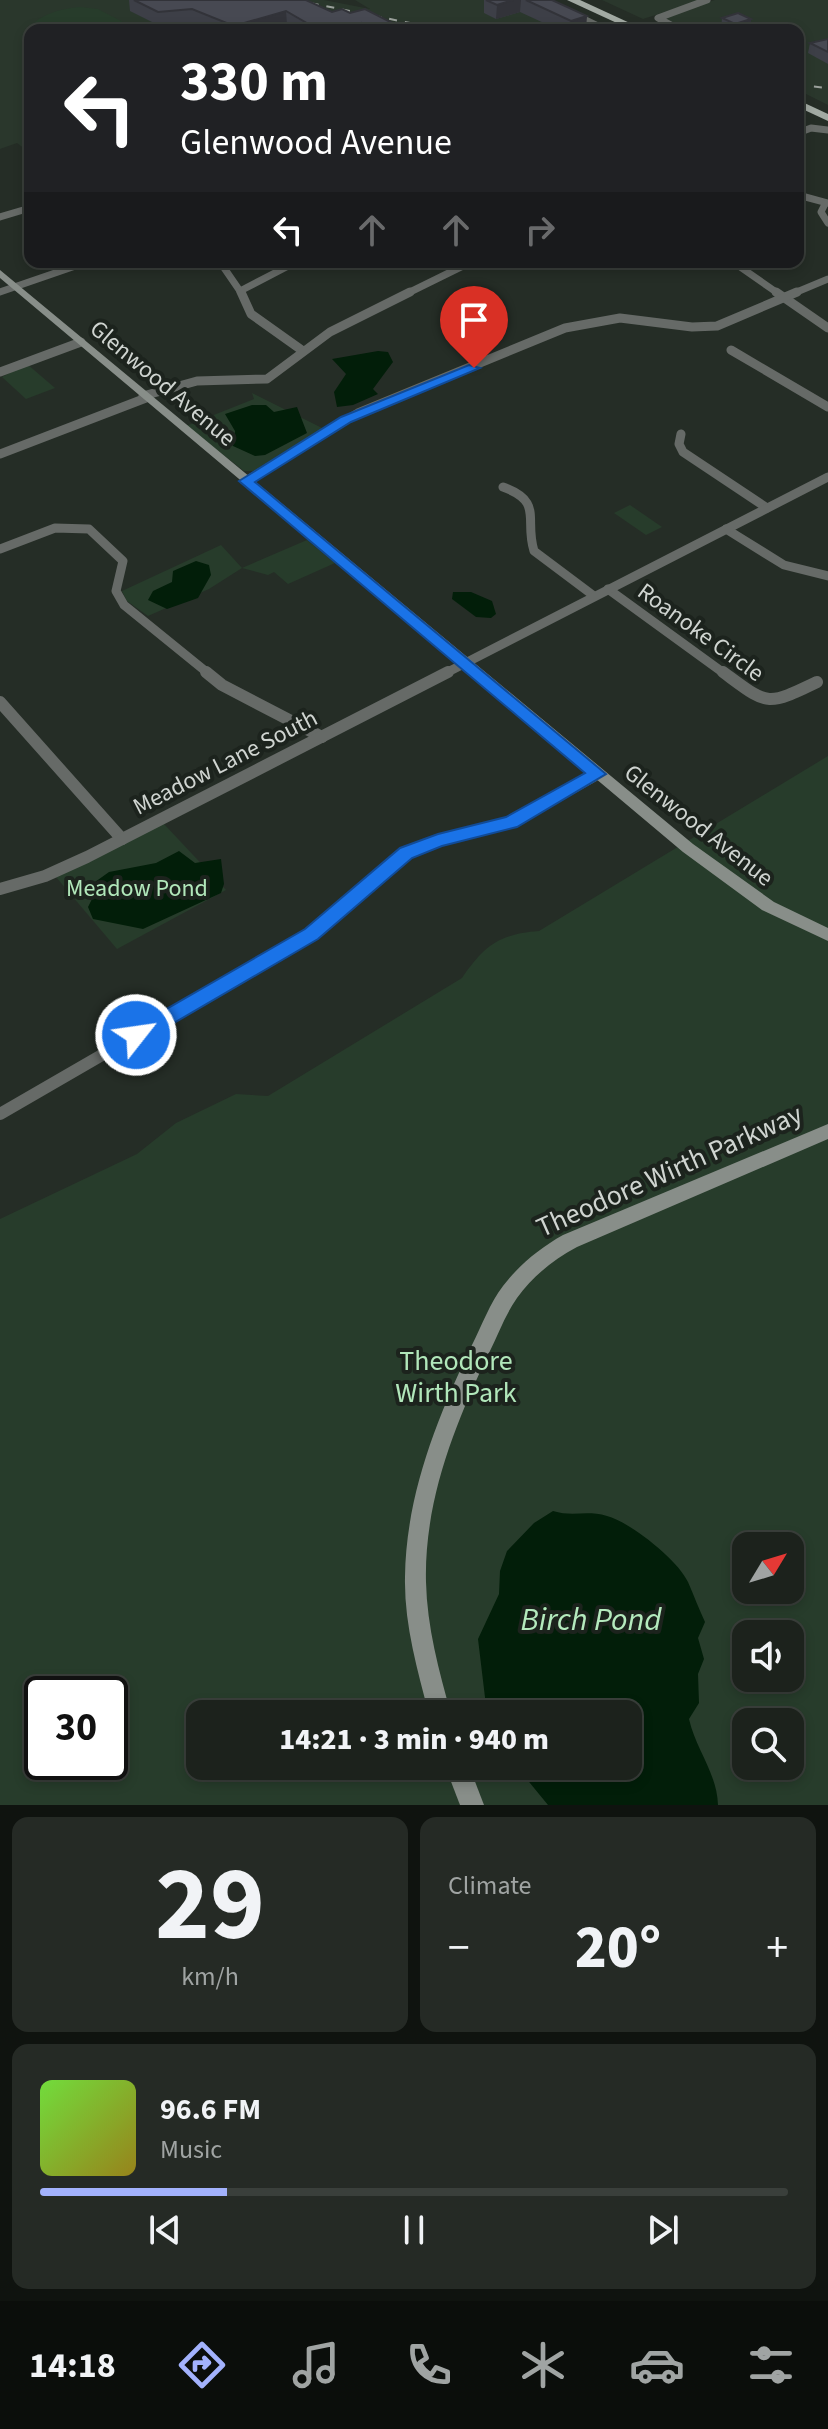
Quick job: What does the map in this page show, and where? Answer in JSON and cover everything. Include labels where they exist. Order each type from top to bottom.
[{"type":"main road","points":[[572,0],[626,24]]},
{"type":"main road","points":[[593,0],[644,24]]},
{"type":"main road","points":[[804,100],[828,110]]},
{"type":"main road","points":[[804,101],[828,118]]},
{"type":"street","points":[[669,24],[658,18],[707,0]]},
{"type":"street","points":[[567,11],[594,24]]},
{"type":"street","points":[[804,132],[824,129]]},
{"type":"street","points":[[804,197],[827,203],[821,212],[828,223]]},
{"type":"street","points":[[0,217],[24,210]]},
{"type":"street","points":[[0,292],[70,268]]},
{"type":"street","points":[[224,268],[251,314],[303,351]]},
{"type":"street","points":[[240,291],[284,268]]},
{"type":"street","points":[[0,454],[145,397],[197,381],[267,379],[283,371],[303,351],[330,332],[459,268]]},
{"type":"street","points":[[743,268],[787,296],[828,328]]},
{"type":"street","name":"Glenwood Avenue","points":[[0,273],[597,774],[745,892],[785,916],[828,935]]},
{"type":"street","points":[[246,481],[358,413],[565,328],[620,318],[692,327],[717,326],[828,279]]},
{"type":"street","points":[[0,372],[81,342]]},
{"type":"street","points":[[731,350],[828,407]]},
{"type":"street","points":[[681,434],[679,444],[683,452],[767,508]]},
{"type":"street","name":"Meadow Lane South","points":[[0,889],[45,876],[122,839],[828,477]]},
{"type":"street","points":[[503,487],[521,494],[530,506],[534,551],[594,596]]},
{"type":"street","points":[[0,549],[55,528],[89,529],[123,561],[116,591],[124,605],[222,685],[322,737]]},
{"type":"street","points":[[726,529],[784,565],[828,576]]},
{"type":"street","name":"Roanoke Circle","points":[[608,589],[761,700],[779,700],[817,682]]},
{"type":"street","points":[[0,702],[122,839]]},
{"type":"street","points":[[0,1114],[311,934],[406,853],[438,840],[511,822],[597,774]]},
{"type":"street","name":"Theodore Wirth Parkway","points":[[437,1700],[417,1608],[419,1520],[430,1472],[443,1437],[508,1294],[537,1263],[570,1241],[828,1131]]},
{"type":"street","points":[[462,1780],[472,1805]]},
{"type":"shaded area","points":[[0,0],[324,0],[370,9],[355,0],[539,0],[589,24],[24,24],[24,148],[17,143],[0,149]]},
{"type":"shaded area","points":[[602,0],[702,0],[643,19]]},
{"type":"shaded area","points":[[715,0],[828,0],[828,105],[804,93],[804,24],[673,24],[667,21],[667,15]]},
{"type":"green space","points":[[80,7],[98,9],[127,24],[33,24],[58,11]]},
{"type":"green space","points":[[27,364],[55,388],[26,399],[2,377]]},
{"type":"green space","points":[[252,393],[324,429],[255,471],[244,471],[186,426],[254,399]]},
{"type":"green space","points":[[630,505],[662,527],[646,535],[614,513]]},
{"type":"green space","points":[[307,540],[335,563],[288,584],[274,572],[268,575],[242,568]]},
{"type":"green space","points":[[221,545],[242,568],[209,589],[148,616],[127,601],[122,591]]},
{"type":"green space","name":"Theodore Wirth Park","points":[[828,756],[828,1805],[0,1805],[0,1219],[137,1154],[176,1123],[236,1094],[268,1096],[462,978],[485,950],[494,944],[539,931]]},
{"type":"green space","name":"Meadow Pond","points":[[163,823],[226,890],[117,949],[56,877]]},
{"type":"water","points":[[388,352],[393,362],[373,389],[378,394],[353,405],[337,407],[334,392],[346,374],[332,359]]},
{"type":"water","points":[[252,405],[266,405],[274,412],[297,407],[307,433],[265,455],[255,456],[233,446],[235,431],[225,414]]},
{"type":"water","points":[[196,561],[209,565],[211,575],[198,598],[167,609],[148,600],[153,591],[172,582],[173,571]]},
{"type":"water","points":[[453,592],[471,592],[492,601],[496,614],[491,618],[476,617],[452,599]]},
{"type":"water","name":"Meadow Pond","points":[[179,851],[195,863],[221,859],[224,884],[221,893],[143,929],[93,919],[88,907],[95,893],[95,882],[109,872],[156,863]]},
{"type":"water","name":"Birch Pond","points":[[553,1511],[600,1514],[640,1534],[683,1573],[705,1622],[698,1638],[704,1659],[698,1674],[699,1703],[689,1719],[714,1782],[718,1805],[548,1805],[527,1780],[642,1780],[642,1700],[485,1700],[478,1639],[499,1594],[500,1571],[507,1551],[534,1523]]},
{"type":"building","points":[[134,0],[306,0],[332,12],[342,9],[350,13],[365,9],[394,24],[309,24],[286,11],[241,24],[229,24],[192,9],[158,12]]},
{"type":"building","points":[[486,0],[513,0],[497,5]]},
{"type":"building","points":[[526,0],[552,0],[587,16],[571,21]]},
{"type":"building","points":[[738,13],[751,19],[735,24],[722,18]]},
{"type":"building","points":[[828,39],[828,52],[810,43]]},
{"type":"railway","points":[[295,0],[415,24]]},
{"type":"railway","points":[[804,86],[828,88]]},
{"type":"route","points":[[136,1035],[311,934],[406,853],[438,840],[511,822],[597,774],[246,481],[346,419],[474,368]]}]
